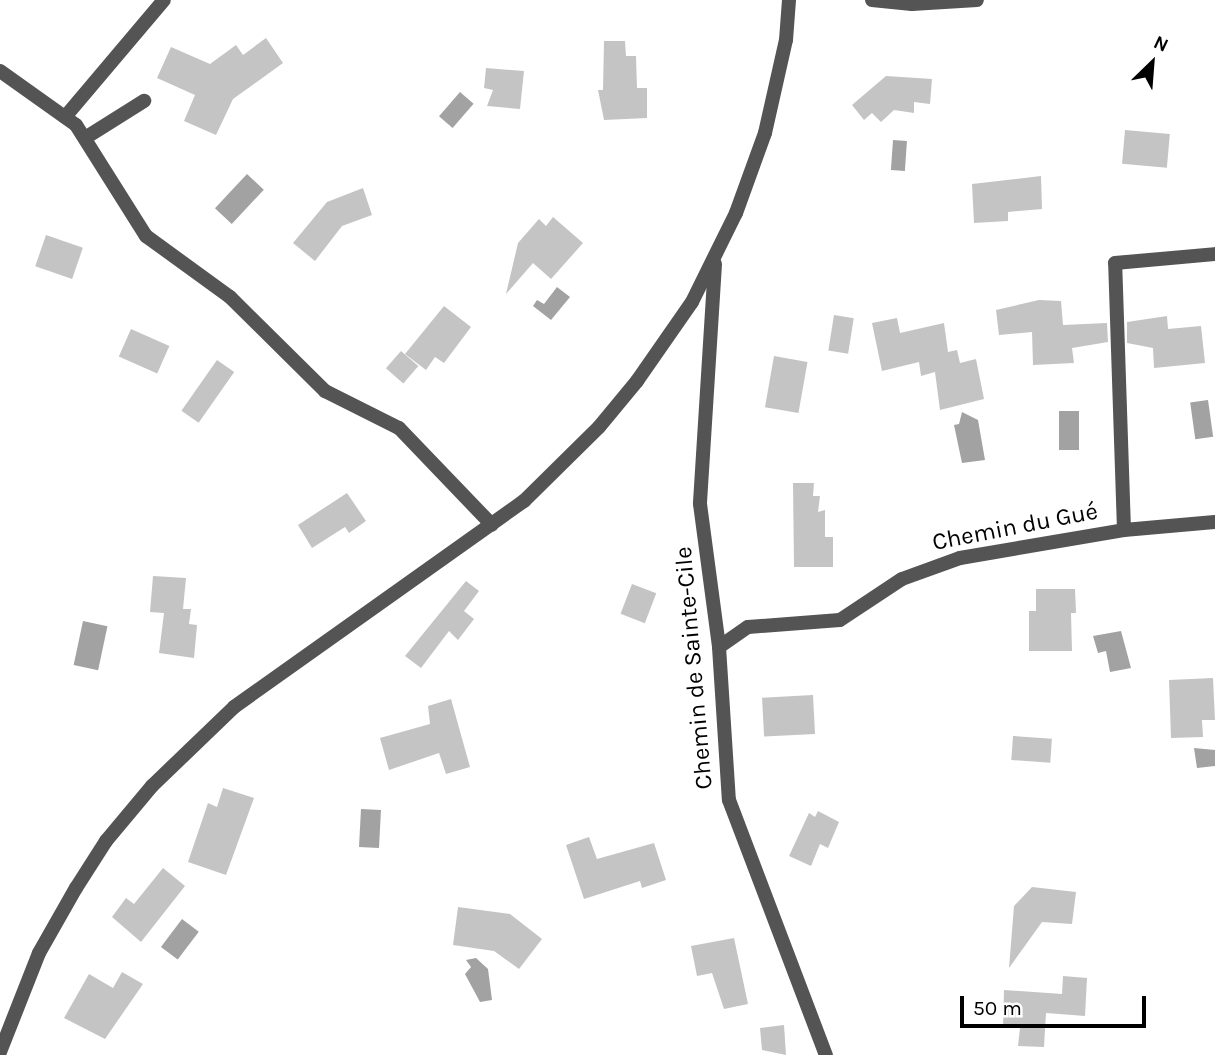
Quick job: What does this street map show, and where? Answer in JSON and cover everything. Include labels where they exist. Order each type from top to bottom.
[{"type":"street","points":[[65,117],[163,0]]},
{"type":"street","points":[[0,1052],[34,964],[64,909],[106,841],[152,786],[234,707],[492,525],[553,474],[599,427],[692,302],[715,260],[765,133],[786,40],[789,0]]},
{"type":"street","points":[[872,0],[902,4],[976,0]]},
{"type":"street","points":[[0,71],[65,117],[85,138],[146,236],[230,297],[325,391],[399,428],[492,525]]},
{"type":"street","points":[[85,138],[144,101]]},
{"type":"street","points":[[1124,530],[1115,262],[1215,254]]},
{"type":"street","name":"Chemin de Sainte-Cile","points":[[715,260],[700,503],[719,648],[729,800],[826,1055]]},
{"type":"street","name":"Chemin du Gué","points":[[719,648],[748,626],[840,620],[927,567],[1124,530],[1215,522]]},
{"type":"shaded area","points":[[460,92],[474,104],[453,128],[439,116]]},
{"type":"shaded area","points":[[893,140],[907,141],[905,171],[891,170]]},
{"type":"shaded area","points":[[247,174],[264,190],[232,224],[215,208]]},
{"type":"shaded area","points":[[557,287],[570,297],[551,320],[533,306],[537,300],[544,304]]},
{"type":"shaded area","points":[[1208,400],[1213,437],[1195,439],[1190,403]]},
{"type":"shaded area","points":[[1059,411],[1079,411],[1079,450],[1059,450]]},
{"type":"shaded area","points":[[962,412],[978,420],[985,460],[962,463],[954,425],[959,424]]},
{"type":"shaded area","points":[[83,621],[107,626],[98,670],[74,665]]},
{"type":"shaded area","points":[[1121,631],[1131,668],[1110,672],[1106,651],[1098,653],[1093,636]]},
{"type":"shaded area","points":[[1194,748],[1215,750],[1215,766],[1197,768]]},
{"type":"shaded area","points":[[361,809],[381,810],[379,848],[359,847]]},
{"type":"shaded area","points":[[182,919],[199,932],[178,960],[161,947]]},
{"type":"shaded area","points":[[476,958],[488,969],[492,1000],[480,1002],[465,974],[471,967],[466,960]]},
{"type":"building","points":[[266,38],[283,63],[233,99],[216,135],[184,121],[195,95],[157,78],[171,47],[210,64],[236,45],[243,55]]},
{"type":"building","points":[[604,41],[625,41],[626,56],[636,56],[637,88],[647,88],[647,118],[604,120],[598,90],[603,90]]},
{"type":"building","points":[[486,68],[524,71],[520,109],[487,106],[493,90],[484,88]]},
{"type":"building","points":[[886,76],[932,79],[930,104],[914,102],[914,113],[894,110],[881,122],[872,113],[864,120],[852,105]]},
{"type":"building","points":[[1125,130],[1170,134],[1167,168],[1122,164]]},
{"type":"building","points":[[1041,176],[1042,209],[1008,212],[1008,221],[974,223],[972,184]]},
{"type":"building","points":[[363,188],[372,215],[342,226],[315,261],[293,243],[327,202]]},
{"type":"building","points":[[553,217],[583,243],[551,279],[533,263],[506,294],[518,243],[539,219],[546,226]]},
{"type":"building","points":[[46,235],[83,248],[72,279],[35,266]]},
{"type":"building","points":[[1039,300],[1061,301],[1063,325],[1107,323],[1108,342],[1072,348],[1074,363],[1033,365],[1032,332],[999,335],[996,310]]},
{"type":"building","points":[[444,306],[471,327],[444,363],[435,357],[426,370],[405,354]]},
{"type":"building","points":[[834,315],[854,318],[848,354],[828,351]]},
{"type":"building","points":[[1167,316],[1168,329],[1201,326],[1205,363],[1154,368],[1153,348],[1127,343],[1127,322]]},
{"type":"building","points":[[897,318],[900,333],[944,323],[948,352],[957,350],[960,363],[976,359],[984,399],[940,410],[935,372],[921,376],[919,362],[882,371],[872,323]]},
{"type":"building","points":[[131,329],[169,346],[157,373],[119,356]]},
{"type":"building","points":[[401,351],[418,366],[403,383],[386,368]]},
{"type":"building","points":[[774,356],[807,362],[798,413],[765,407]]},
{"type":"building","points":[[217,360],[234,372],[199,423],[181,411]]},
{"type":"building","points":[[793,483],[814,483],[813,496],[820,496],[818,512],[825,510],[825,537],[833,537],[833,567],[794,567]]},
{"type":"building","points":[[347,493],[366,521],[349,533],[345,527],[312,548],[298,525]]},
{"type":"building","points":[[153,576],[186,578],[183,609],[191,609],[189,624],[197,625],[194,658],[159,653],[164,613],[150,612]]},
{"type":"building","points":[[466,581],[479,591],[464,611],[474,619],[458,640],[449,631],[421,668],[405,656]]},
{"type":"building","points":[[632,584],[656,593],[645,623],[621,614]]},
{"type":"building","points":[[1036,589],[1075,589],[1076,613],[1071,613],[1072,651],[1029,651],[1029,611],[1036,611]]},
{"type":"building","points":[[1213,678],[1215,720],[1202,720],[1203,737],[1171,738],[1169,680]]},
{"type":"building","points":[[813,695],[815,734],[764,737],[762,698]]},
{"type":"building","points":[[451,699],[470,767],[446,774],[439,753],[389,770],[380,738],[430,724],[428,706]]},
{"type":"building","points":[[1013,736],[1052,739],[1050,763],[1011,760]]},
{"type":"building","points":[[223,788],[254,798],[226,875],[188,862],[208,803],[217,807]]},
{"type":"building","points":[[818,811],[839,822],[828,848],[820,844],[811,866],[789,856],[809,813],[815,817]]},
{"type":"building","points":[[589,837],[597,859],[654,843],[666,880],[642,888],[640,881],[584,899],[566,845]]},
{"type":"building","points":[[163,868],[185,886],[141,942],[112,917],[126,898],[134,904]]},
{"type":"building","points":[[1032,887],[1076,892],[1072,924],[1042,922],[1009,968],[1014,906]]},
{"type":"building","points":[[458,907],[510,914],[542,939],[519,969],[494,951],[453,945]]},
{"type":"building","points":[[734,938],[748,1004],[724,1009],[712,973],[697,976],[691,946]]},
{"type":"building","points":[[122,972],[143,984],[105,1039],[64,1018],[89,974],[113,988]]},
{"type":"building","points":[[1063,976],[1087,978],[1085,1016],[1046,1013],[1044,1047],[1018,1046],[1020,1028],[1003,1027],[1004,990],[1062,994]]},
{"type":"building","points":[[784,1025],[786,1055],[762,1050],[760,1028]]}]
